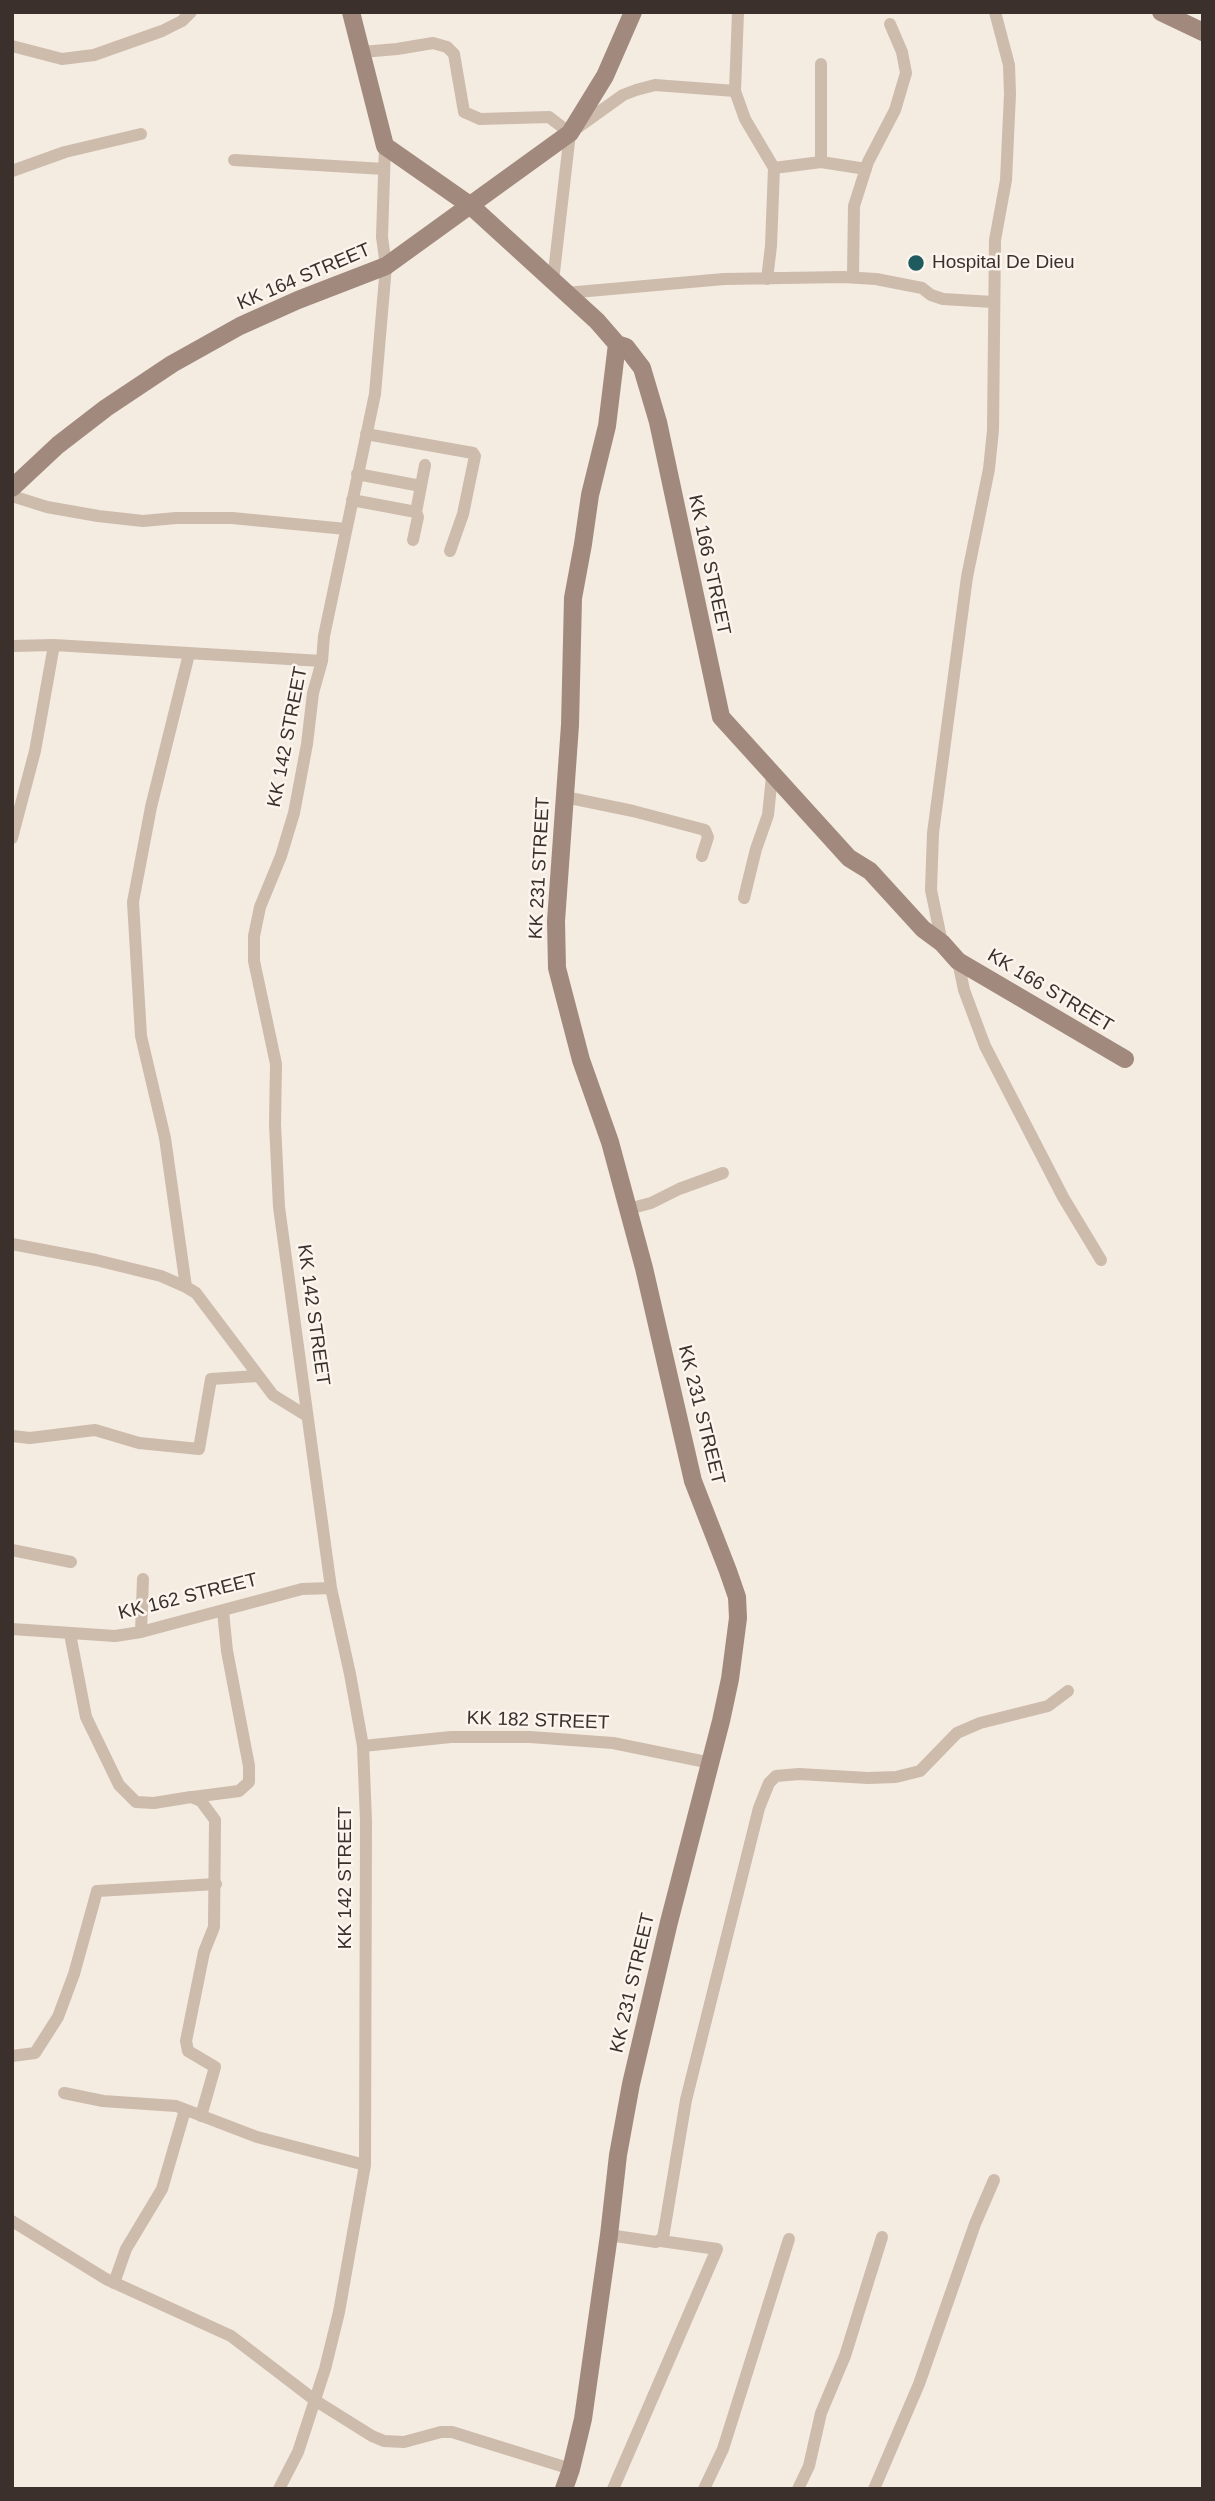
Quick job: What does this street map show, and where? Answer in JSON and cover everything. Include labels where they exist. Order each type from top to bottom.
[{"type":"street","points":[[12,46],[62,59],[94,55],[162,31],[182,21],[191,12]]},
{"type":"street","points":[[351,12],[385,146]]},
{"type":"street","name":"KK 164 STREET","points":[[12,488],[58,445],[106,408],[172,364],[240,326],[386,266],[570,133],[605,76],[633,12]]},
{"type":"street","points":[[738,12],[735,91],[745,119],[774,168],[767,279]]},
{"type":"street","points":[[942,943],[931,890],[932,845],[967,577],[989,469],[993,430],[995,240],[1006,180],[1010,94],[1009,65],[995,12]]},
{"type":"street","points":[[1161,12],[1203,32]]},
{"type":"street","points":[[853,277],[854,206],[866,169],[895,110],[906,73],[902,52],[890,24]]},
{"type":"street","points":[[362,52],[433,43],[447,47],[454,54],[464,112],[480,119],[549,117],[570,133]]},
{"type":"street","points":[[821,64],[821,162]]},
{"type":"street","points":[[570,133],[624,95],[655,85],[735,91]]},
{"type":"street","points":[[570,133],[560,287],[724,279],[853,277],[922,288],[943,299],[993,302]]},
{"type":"street","points":[[12,171],[65,152],[141,134]]},
{"type":"street","name":"KK 142 STREET","points":[[279,2489],[298,2452],[316,2401],[339,2312],[365,2165],[366,1821],[363,1746],[331,1588],[279,1207],[275,1136],[276,1064],[254,961],[254,936],[260,907],[281,856],[294,813],[313,693],[322,661],[324,636],[375,394],[386,266],[382,237],[385,146]]},
{"type":"street","name":"KK 166 STREET","points":[[385,146],[471,206],[560,287],[617,344],[626,348],[642,368],[658,422],[721,717],[849,858],[870,871],[923,929],[942,943],[958,961],[1125,1059]]},
{"type":"street","points":[[234,160],[384,169]]},
{"type":"street","points":[[774,168],[821,162],[866,169]]},
{"type":"street","name":"KK 231 STREET","points":[[564,2489],[583,2419],[610,2235],[618,2155],[631,2084],[672,1910],[711,1763],[730,1679],[738,1618],[737,1597],[693,1481],[644,1268],[610,1142],[581,1060],[557,968],[556,921],[570,724],[573,598],[590,495],[607,426],[617,344]]},
{"type":"street","points":[[366,434],[473,453],[475,456],[463,514],[450,551]]},
{"type":"street","points":[[412,540],[425,465]]},
{"type":"street","points":[[357,474],[421,486]]},
{"type":"street","points":[[12,496],[47,507],[143,521],[232,518],[346,529]]},
{"type":"street","points":[[352,500],[416,512]]},
{"type":"street","points":[[12,646],[54,645],[322,661]]},
{"type":"street","points":[[12,838],[35,751],[54,645]]},
{"type":"street","points":[[186,1287],[165,1138],[141,1036],[133,902],[151,807],[189,654]]},
{"type":"street","points":[[744,898],[768,815],[772,776]]},
{"type":"street","points":[[565,797],[705,830],[708,837],[702,856]]},
{"type":"street","points":[[958,961],[964,990],[985,1046],[1063,1196],[1101,1260]]},
{"type":"street","points":[[628,1209],[651,1203],[679,1189],[723,1173]]},
{"type":"street","points":[[12,1244],[161,1276],[186,1287],[196,1293],[272,1395],[307,1416]]},
{"type":"street","points":[[12,1436],[30,1438],[95,1430],[139,1443],[199,1449],[211,1379],[257,1376]]},
{"type":"street","points":[[12,1550],[71,1562]]},
{"type":"street","points":[[141,1632],[143,1578]]},
{"type":"street","name":"KK 162 STREET","points":[[12,1629],[102,1636],[141,1632],[302,1589],[331,1588]]},
{"type":"street","points":[[70,1633],[86,1717],[120,1785],[136,1802],[155,1803],[239,1791],[249,1782],[249,1766],[222,1611]]},
{"type":"street","points":[[661,2241],[665,2231],[686,2100],[759,1808],[769,1783],[776,1776],[799,1774],[868,1778],[896,1777],[920,1771],[957,1733],[980,1723],[1048,1706],[1068,1691]]},
{"type":"street","name":"KK 182 STREET","points":[[363,1746],[451,1737],[530,1737],[613,1743],[711,1763]]},
{"type":"street","points":[[191,1797],[201,1801],[215,1820],[214,1927],[204,1952],[186,2041],[188,2051],[215,2067],[201,2116]]},
{"type":"street","points":[[12,2056],[35,2053],[58,2017],[74,1974],[97,1891],[216,1884]]},
{"type":"street","points":[[64,2093],[103,2101],[170,2105],[257,2137],[365,2165]]},
{"type":"street","points":[[114,2283],[126,2249],[162,2189],[185,2110]]},
{"type":"street","points":[[874,2489],[919,2384],[975,2224],[994,2180]]},
{"type":"street","points":[[12,2221],[114,2283],[231,2336],[316,2401],[372,2436],[384,2441],[404,2442],[441,2432],[452,2432],[571,2469]]},
{"type":"street","points":[[610,2235],[717,2249],[613,2489]]},
{"type":"street","points":[[798,2489],[809,2466],[821,2413],[845,2356],[882,2237]]},
{"type":"street","points":[[704,2489],[723,2449],[789,2239]]},
{"type":"place","name":"Hospital De Dieu","points":[[916,263]]}]
